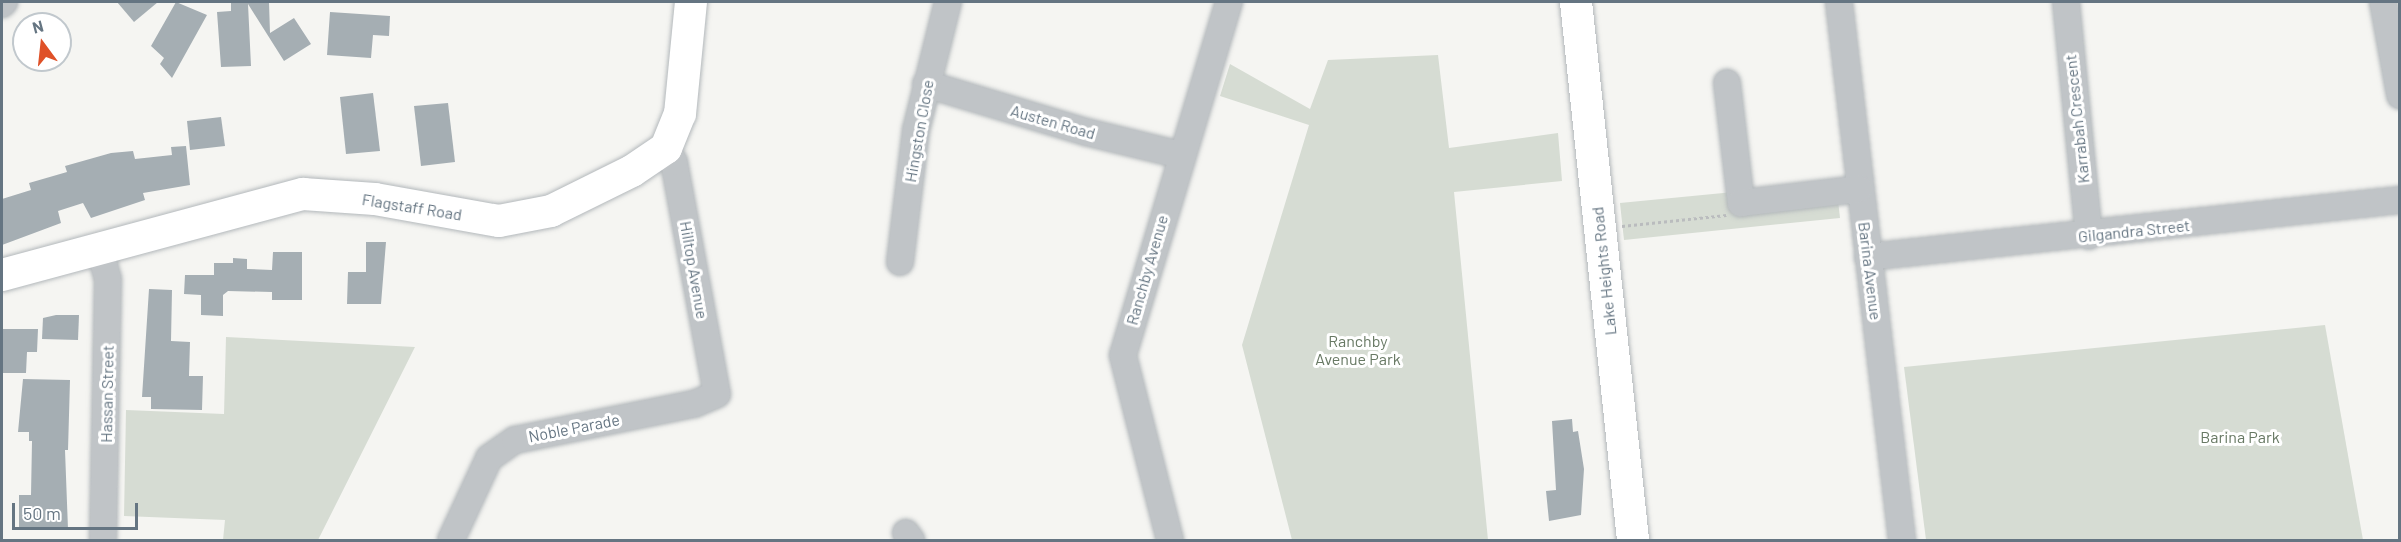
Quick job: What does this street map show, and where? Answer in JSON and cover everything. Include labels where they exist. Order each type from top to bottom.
[{"type":"main road","points":[[666,148],[680,114],[691,2]]},
{"type":"main road","name":"Lake Heights Road","points":[[1576,2],[1633,540]]},
{"type":"main road","name":"Flagstaff Road","points":[[2,275],[303,194],[375,199],[499,221],[551,211],[632,171],[666,148]]},
{"type":"street","name":"Hingston Close","points":[[900,262],[916,130],[948,2]]},
{"type":"street","name":"Ranchby Avenue","points":[[1170,540],[1123,355],[1181,155],[1229,2]]},
{"type":"street","name":"Barina Avenue","points":[[1839,2],[1859,189],[1902,540]]},
{"type":"street","name":"Karrabah Crescent","points":[[2066,2],[2089,236]]},
{"type":"street","points":[[2383,2],[2400,95]]},
{"type":"street","points":[[1727,83],[1741,203],[1859,189]]},
{"type":"street","name":"Austen Road","points":[[926,84],[1086,132],[1181,155]]},
{"type":"street","name":"Hilltop Avenue","points":[[666,148],[674,162],[717,394]]},
{"type":"street","name":"Gilgandra Street","points":[[1868,257],[2089,236],[2400,200]]},
{"type":"street","name":"Hassan Street","points":[[100,250],[108,279],[103,540]]},
{"type":"street","name":"Noble Parade","points":[[451,540],[489,458],[515,440],[694,405],[717,394]]},
{"type":"green space","name":"Ranchby Avenue Park","points":[[1438,55],[1449,148],[1558,133],[1562,181],[1454,192],[1488,540],[1292,540],[1242,345],[1309,125],[1220,96],[1230,64],[1310,109],[1328,60]]},
{"type":"green space","points":[[1836,182],[1840,218],[1624,240],[1620,203]]},
{"type":"green space","name":"Barina Park","points":[[2325,325],[2363,540],[1926,540],[1904,367]]},
{"type":"green space","points":[[226,337],[415,347],[318,540],[223,540],[225,520],[124,516],[126,410],[224,414]]},
{"type":"building","points":[[117,2],[158,2],[134,22]]},
{"type":"building","points":[[176,2],[207,15],[172,78],[160,64],[164,58],[151,46]]},
{"type":"building","points":[[231,2],[269,2],[270,33],[294,18],[311,44],[284,61],[248,4],[251,66],[221,67],[217,12],[231,11]]},
{"type":"building","points":[[330,12],[390,16],[389,36],[373,35],[371,58],[327,55]]},
{"type":"building","points":[[373,93],[380,151],[346,154],[340,97]]},
{"type":"building","points":[[448,103],[455,162],[421,166],[414,106]]},
{"type":"building","points":[[221,117],[225,146],[190,150],[187,121]]},
{"type":"building","points":[[186,146],[190,185],[143,193],[145,200],[91,218],[83,203],[58,211],[61,223],[2,245],[2,199],[31,190],[29,183],[67,172],[65,166],[111,153],[133,151],[135,159],[172,155],[171,147]]},
{"type":"building","points":[[366,242],[386,242],[381,304],[347,304],[348,272],[366,272]]},
{"type":"building","points":[[273,252],[302,252],[302,300],[272,300],[272,292],[228,291],[223,295],[223,316],[201,315],[201,295],[184,294],[185,275],[214,275],[214,263],[233,263],[233,258],[247,259],[247,269],[272,270]]},
{"type":"building","points":[[149,289],[172,290],[171,341],[190,342],[189,376],[203,376],[202,410],[151,409],[151,397],[142,397]]},
{"type":"building","points":[[56,315],[79,315],[78,340],[42,339],[43,318]]},
{"type":"building","points":[[2,329],[38,329],[37,352],[27,352],[26,373],[2,373]]},
{"type":"building","points":[[23,379],[70,380],[68,450],[65,450],[68,529],[19,529],[19,495],[31,495],[32,441],[29,441],[29,432],[18,432]]},
{"type":"building","points":[[1572,419],[1573,432],[1578,431],[1584,469],[1581,515],[1549,521],[1546,491],[1556,490],[1552,421]]}]
